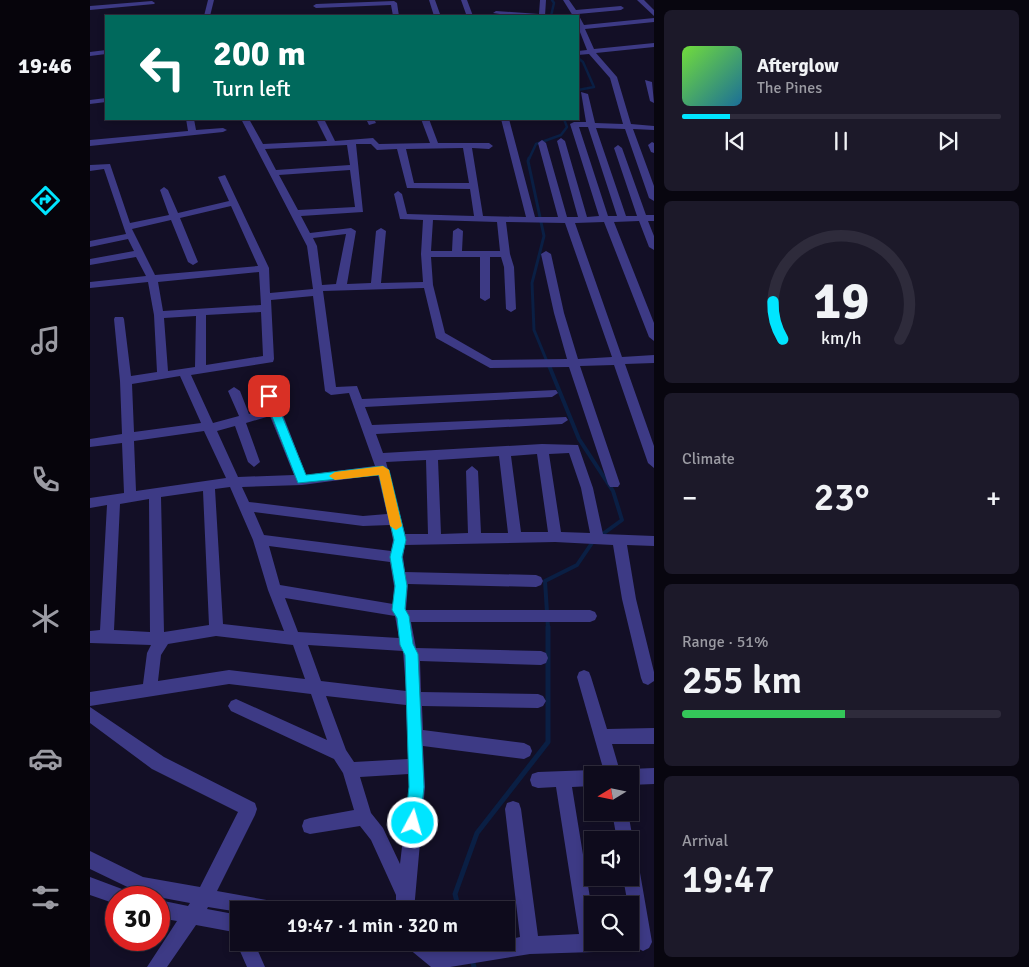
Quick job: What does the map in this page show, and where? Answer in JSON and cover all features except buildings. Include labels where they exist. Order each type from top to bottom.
[{"type":"street","points":[[207,15],[211,0]]},
{"type":"street","points":[[432,0],[438,15]]},
{"type":"street","points":[[464,0],[470,15]]},
{"type":"street","points":[[542,15],[543,0]]},
{"type":"street","points":[[566,0],[575,15]]},
{"type":"street","points":[[640,0],[654,14]]},
{"type":"street","points":[[316,3],[356,8],[394,3],[396,15]]},
{"type":"street","points":[[90,8],[152,4]]},
{"type":"street","points":[[578,15],[604,4]]},
{"type":"street","points":[[119,6],[120,15]]},
{"type":"street","points":[[579,15],[620,8]]},
{"type":"street","points":[[496,13],[527,15]]},
{"type":"street","points":[[579,16],[654,20]]},
{"type":"street","points":[[579,23],[591,50],[615,81],[628,127],[654,198]]},
{"type":"street","points":[[579,51],[654,45]]},
{"type":"street","points":[[90,54],[105,52]]},
{"type":"street","points":[[648,82],[654,101]]},
{"type":"street","points":[[584,94],[590,125],[622,218]]},
{"type":"street","points":[[90,97],[105,96]]},
{"type":"street","points":[[90,102],[105,100]]},
{"type":"street","points":[[190,120],[192,132]]},
{"type":"street","points":[[246,120],[312,246],[330,391],[353,389],[381,464],[400,540],[396,557],[401,586],[401,613],[409,649],[414,699],[416,787],[405,901]]},
{"type":"street","points":[[320,120],[332,143]]},
{"type":"street","points":[[425,120],[435,145]]},
{"type":"street","points":[[505,120],[535,219]]},
{"type":"street","points":[[654,128],[574,124],[606,219],[654,337]]},
{"type":"street","points":[[90,143],[223,130]]},
{"type":"street","points":[[260,147],[373,141],[377,146],[489,146]]},
{"type":"street","points":[[561,141],[583,219]]},
{"type":"street","points":[[295,214],[360,210],[351,142]]},
{"type":"street","points":[[542,143],[566,220],[654,463]]},
{"type":"street","points":[[401,146],[410,186],[474,186]]},
{"type":"street","points":[[467,146],[479,219]]},
{"type":"street","points":[[618,148],[654,247]]},
{"type":"street","points":[[90,168],[108,166],[129,232],[152,279],[159,315],[163,375]]},
{"type":"street","points":[[273,173],[354,166]]},
{"type":"street","points":[[126,381],[269,359],[264,268],[222,177]]},
{"type":"street","points":[[164,190],[193,262]]},
{"type":"street","points":[[398,194],[403,217],[566,220],[654,218]]},
{"type":"street","points":[[90,244],[175,217],[234,203]]},
{"type":"street","points":[[428,218],[426,254],[428,285],[440,335],[490,364],[548,364],[654,359]]},
{"type":"street","points":[[501,219],[505,254],[510,266],[510,309]]},
{"type":"street","points":[[376,286],[381,231]]},
{"type":"street","points":[[307,236],[351,232],[341,287]]},
{"type":"street","points":[[457,254],[458,232]]},
{"type":"street","points":[[90,262],[140,253]]},
{"type":"street","points":[[426,254],[505,254]]},
{"type":"street","points":[[485,254],[485,298]]},
{"type":"street","points":[[546,254],[551,282],[574,363],[614,484]]},
{"type":"street","points":[[90,285],[264,268]]},
{"type":"street","points":[[159,315],[201,312],[267,302],[318,290],[341,287],[428,285]]},
{"type":"street","points":[[200,370],[201,312]]},
{"type":"street","points":[[119,319],[126,381],[130,497]]},
{"type":"street","points":[[184,372],[260,540],[275,590],[317,686],[340,754],[350,770],[364,818],[377,834],[405,894]]},
{"type":"street","points":[[266,384],[274,411],[302,480]]},
{"type":"street","points":[[234,391],[254,462]]},
{"type":"street","points":[[358,403],[552,393]]},
{"type":"street","points":[[90,443],[208,428],[274,411]]},
{"type":"street","points":[[368,430],[562,420]]},
{"type":"street","points":[[90,503],[233,482],[302,480],[432,455],[574,448],[605,538],[629,599],[648,678]]},
{"type":"street","points":[[542,449],[556,537]]},
{"type":"street","points":[[504,451],[515,538]]},
{"type":"street","points":[[432,455],[435,539]]},
{"type":"street","points":[[472,470],[475,539]]},
{"type":"street","points":[[209,486],[216,630]]},
{"type":"street","points":[[155,494],[157,639]]},
{"type":"street","points":[[108,636],[114,499]]},
{"type":"street","points":[[243,506],[363,521],[395,519]]},
{"type":"street","points":[[400,540],[556,537],[605,538],[654,543]]},
{"type":"street","points":[[260,540],[396,557]]},
{"type":"street","points":[[399,578],[536,581]]},
{"type":"street","points":[[275,590],[401,613],[590,616]]},
{"type":"street","points":[[157,639],[216,630],[409,649],[541,658]]},
{"type":"street","points":[[90,637],[164,638],[154,653],[150,689]]},
{"type":"street","points":[[90,699],[229,677],[414,699],[538,701]]},
{"type":"street","points":[[584,677],[610,766]]},
{"type":"street","points":[[236,706],[340,754]]},
{"type":"street","points":[[90,714],[158,763],[249,809],[203,899],[156,967]]},
{"type":"street","points":[[602,737],[654,736]]},
{"type":"street","points":[[415,737],[524,751]]},
{"type":"street","points":[[350,770],[415,766]]},
{"type":"street","points":[[639,777],[654,776]]},
{"type":"street","points":[[538,780],[584,778]]},
{"type":"street","points":[[562,779],[584,913]]},
{"type":"street","points":[[513,809],[530,945]]},
{"type":"street","points":[[310,826],[364,818]]},
{"type":"street","points":[[90,860],[142,885],[230,903]]},
{"type":"street","points":[[90,886],[105,891]]},
{"type":"street","points":[[170,911],[230,923]]},
{"type":"street","points":[[425,951],[439,963],[469,954],[530,945],[584,944]]},
{"type":"street","points":[[249,951],[256,967]]},
{"type":"waterway","points":[[551,15],[554,3],[552,0]]},
{"type":"waterway","points":[[579,59],[583,62],[594,87],[579,90]]},
{"type":"waterway","points":[[529,159],[536,144],[561,135],[567,127],[564,120]]},
{"type":"waterway","points":[[529,158],[528,161],[544,236],[532,283],[534,330],[548,364]]},
{"type":"waterway","points":[[548,363],[579,439],[613,491],[622,520],[600,536]]},
{"type":"waterway","points":[[548,628],[545,581],[577,565],[594,540]]},
{"type":"waterway","points":[[457,901],[455,894],[477,833],[548,742],[548,628]]},
{"type":"waterway","points":[[472,959],[474,967]]},
{"type":"slow traffic","points":[[335,476],[383,470],[396,526]]},
{"type":"route","points":[[269,396],[302,480],[383,470],[400,540],[396,557],[401,586],[399,610],[403,616],[406,645],[412,654],[416,787],[413,823]]}]
